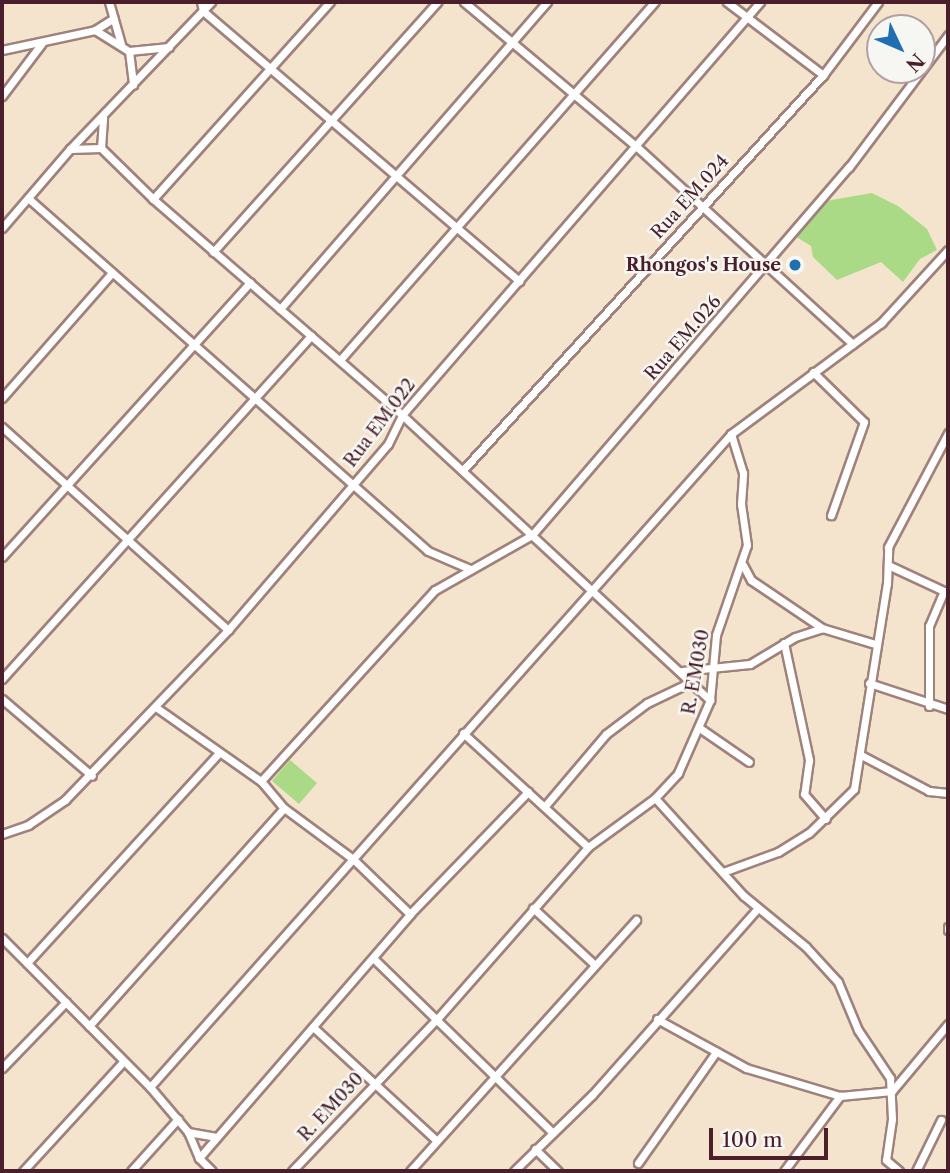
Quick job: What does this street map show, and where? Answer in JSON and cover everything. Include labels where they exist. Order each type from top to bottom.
[{"type":"street","points":[[109,2],[121,44]]},
{"type":"street","points":[[201,2],[203,11],[519,281]]},
{"type":"street","points":[[2,228],[70,149],[103,118],[211,2]]},
{"type":"street","points":[[153,200],[330,2]]},
{"type":"street","points":[[212,252],[333,122],[437,2]]},
{"type":"street","points":[[464,2],[637,148],[853,344]]},
{"type":"street","points":[[280,309],[547,2]]},
{"type":"street","points":[[340,360],[655,2]]},
{"type":"street","points":[[727,2],[823,75]]},
{"type":"street","name":"Rua EM.022","points":[[2,834],[48,814],[92,776],[157,708],[388,444],[402,415],[637,148],[760,2]]},
{"type":"street","name":"Rua EM.024","points":[[463,470],[823,75],[878,2]]},
{"type":"street","points":[[2,50],[95,30],[114,18]]},
{"type":"street","points":[[95,30],[129,51],[133,85]]},
{"type":"street","name":"Rua EM.026","points":[[261,781],[435,590],[532,535],[849,167],[948,35]]},
{"type":"street","points":[[2,96],[42,43]]},
{"type":"street","points":[[129,51],[169,47]]},
{"type":"street","points":[[101,148],[103,118]]},
{"type":"street","points":[[70,149],[101,148],[153,200],[340,360],[591,586],[710,700]]},
{"type":"street","points":[[28,198],[428,551],[470,569]]},
{"type":"street","points":[[150,1087],[591,586],[731,434],[881,323],[948,250]]},
{"type":"street","points":[[2,398],[112,273]]},
{"type":"street","points":[[2,557],[69,487],[250,283]]},
{"type":"street","points":[[2,679],[257,400],[311,336]]},
{"type":"street","points":[[813,372],[864,422],[831,515]]},
{"type":"street","points":[[2,426],[228,630]]},
{"type":"street","points":[[723,872],[778,852],[826,819],[854,789],[895,527],[948,433]]},
{"type":"street","name":"R. EM030","points":[[292,1171],[437,1018],[588,847],[655,798],[678,774],[701,729],[710,700],[716,635],[743,565],[747,545],[741,505],[743,473],[731,434]]},
{"type":"street","points":[[743,565],[751,580],[822,628],[875,645]]},
{"type":"street","points":[[888,565],[946,592],[929,626],[929,706]]},
{"type":"street","points":[[682,671],[711,671],[750,664],[784,643],[822,628]]},
{"type":"street","points":[[784,643],[809,760],[804,794],[826,819]]},
{"type":"street","points":[[545,806],[606,734],[647,703],[691,682]]},
{"type":"street","points":[[869,684],[929,706],[948,709]]},
{"type":"street","points":[[2,699],[92,776]]},
{"type":"street","points":[[157,708],[261,781],[284,808],[353,859],[410,914]]},
{"type":"street","points":[[701,729],[749,762]]},
{"type":"street","points":[[463,733],[588,847]]},
{"type":"street","points":[[27,963],[219,753]]},
{"type":"street","points":[[861,755],[929,791],[948,793]]},
{"type":"street","points":[[199,1158],[472,844],[528,792]]},
{"type":"street","points":[[655,798],[758,908],[827,967],[851,1007],[865,1042],[890,1078],[892,1091],[886,1160],[899,1171]]},
{"type":"street","points":[[89,1026],[284,808]]},
{"type":"street","points":[[533,908],[596,965]]},
{"type":"street","points":[[514,1171],[592,1095],[758,908]]},
{"type":"street","points":[[410,1171],[636,920]]},
{"type":"street","points":[[2,950],[5,941],[150,1087],[188,1132],[199,1158],[212,1171]]},
{"type":"street","points":[[373,958],[552,1132]]},
{"type":"street","points":[[2,1068],[66,1002]]},
{"type":"street","points":[[657,1020],[746,1068],[840,1096],[892,1091],[948,1024]]},
{"type":"street","points":[[313,1027],[376,1082],[436,1140]]},
{"type":"street","points":[[638,1163],[716,1052]]},
{"type":"street","points":[[23,1171],[123,1062]]},
{"type":"street","points":[[784,1171],[840,1096]]},
{"type":"street","points":[[131,1171],[178,1119]]},
{"type":"street","points":[[916,1171],[941,1120]]},
{"type":"street","points":[[188,1132],[217,1137]]},
{"type":"street","points":[[534,1149],[558,1171]]},
{"type":"green space","points":[[872,193],[898,206],[927,229],[937,250],[920,259],[903,282],[881,262],[837,280],[813,257],[811,246],[795,236],[826,201]]},
{"type":"green space","points":[[290,760],[317,783],[299,804],[272,781]]},
{"type":"place","name":"Rhongos's House","points":[[795,265]]}]
